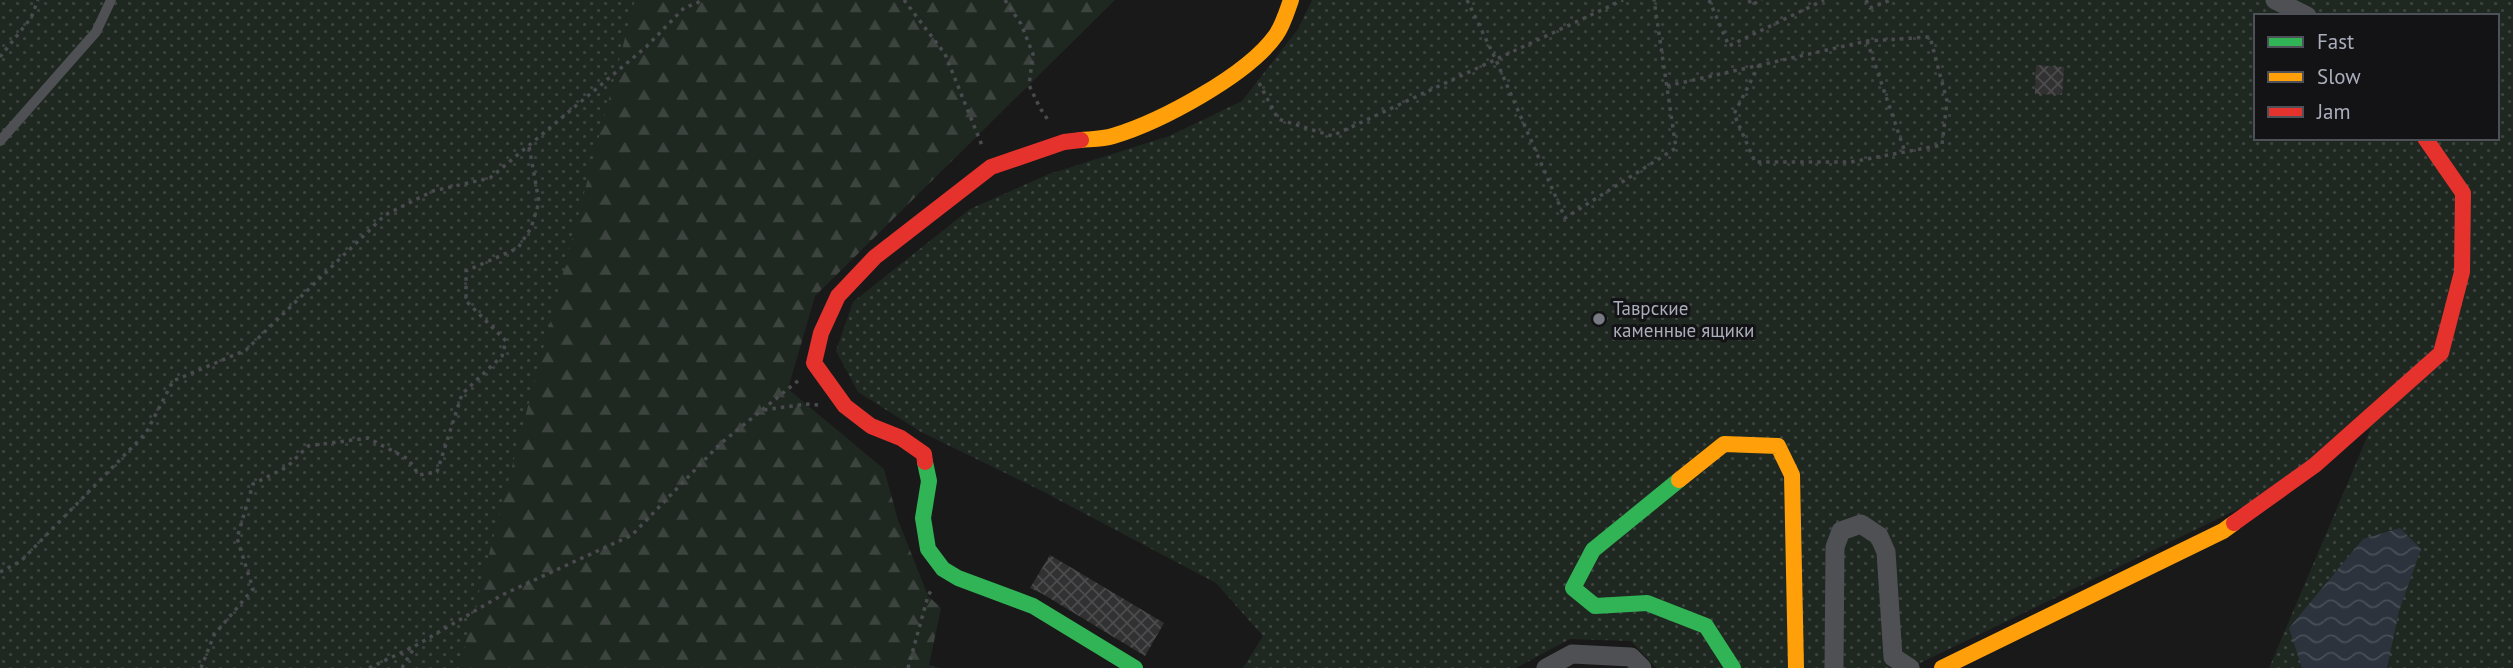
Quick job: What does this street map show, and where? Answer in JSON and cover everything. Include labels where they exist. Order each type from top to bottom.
[{"type":"street","points":[[1135,668],[1033,606],[958,578],[943,569],[928,549],[923,518],[929,481],[924,454],[901,438],[871,426],[845,406],[814,363],[821,333],[838,296],[875,257],[991,167],[1064,142],[1112,137],[1161,116],[1218,86],[1248,64],[1277,34],[1291,0]]},
{"type":"street","points":[[2275,0],[2303,14]]},
{"type":"street","points":[[1942,668],[2224,531],[2315,465],[2441,353],[2462,272],[2463,193],[2425,140]]},
{"type":"street","points":[[1733,668],[1706,626],[1647,603],[1595,606],[1573,588],[1593,550],[1724,444],[1778,446],[1793,475],[1797,668]]},
{"type":"street","points":[[1835,668],[1835,547],[1841,531],[1861,524],[1879,536],[1886,552],[1893,656],[1910,668]]},
{"type":"street","points":[[1546,668],[1572,654],[1631,657],[1642,668]]},
{"type":"lane","points":[[0,141],[96,32],[111,0]]},
{"type":"path","points":[[0,57],[31,18],[38,0]]},
{"type":"path","points":[[0,572],[21,561],[146,433],[173,381],[246,350],[385,215],[433,191],[490,178],[646,47],[684,8],[704,0]]},
{"type":"path","points":[[904,0],[945,54],[991,167]]},
{"type":"path","points":[[1005,0],[1021,24],[1033,54],[1030,85],[1040,108],[1064,142]]},
{"type":"path","points":[[1467,0],[1565,218],[1676,148],[1654,0]]},
{"type":"path","points":[[1248,64],[1278,118],[1332,136],[1623,0]]},
{"type":"path","points":[[1709,0],[1729,46],[1824,0]]},
{"type":"path","points":[[1749,0],[1751,5],[1762,0]]},
{"type":"path","points":[[1866,0],[1870,8],[1891,0]]},
{"type":"path","points":[[1667,86],[1759,65],[1867,41],[1930,37],[1947,101],[1942,145],[1851,162],[1755,162],[1734,114],[1759,65]]},
{"type":"path","points":[[1867,41],[1905,152]]},
{"type":"path","points":[[201,668],[214,635],[253,589],[237,538],[253,484],[288,467],[308,446],[368,438],[408,459],[419,475],[437,472],[462,394],[502,356],[506,341],[466,301],[466,271],[518,248],[531,228],[539,202],[529,146]]},
{"type":"path","points":[[369,668],[415,646],[502,595],[632,535],[720,444],[796,383],[814,363]]},
{"type":"path","points":[[762,411],[806,404],[845,406]]},
{"type":"path","points":[[908,668],[928,596],[943,569]]},
{"type":"path","points":[[402,668],[415,646]]},
{"type":"green space","points":[[0,0],[1115,0],[815,296],[788,389],[884,469],[898,520],[928,596],[941,608],[929,665],[940,668],[0,668]]},
{"type":"green space","points":[[0,0],[635,0],[459,668],[0,668]]},
{"type":"green space","points":[[1312,0],[2513,0],[2513,668],[2269,668],[2371,428],[2261,498],[1910,668],[1656,668],[1631,641],[1570,639],[1516,668],[1243,668],[1263,636],[1216,583],[1040,490],[921,432],[858,392],[836,351],[853,302],[970,209],[1049,174],[1169,136],[1242,101],[1298,29]]},
{"type":"water","points":[[2400,528],[2421,549],[2399,611],[2387,668],[2302,668],[2289,628],[2363,539]]},
{"type":"building","points":[[2036,65],[2064,67],[2062,95],[2035,94]]},
{"type":"building","points":[[1050,555],[1164,623],[1145,656],[1030,588]]},
{"type":"traffic: fast","points":[[925,462],[929,481],[923,518],[928,549],[943,569],[958,578],[1033,606],[1135,668]]},
{"type":"traffic: fast","points":[[1679,480],[1593,550],[1573,588],[1595,606],[1647,603],[1706,626],[1733,668]]},
{"type":"traffic: slow","points":[[1081,140],[1109,137],[1154,120],[1225,81],[1263,50],[1276,35],[1291,0]]},
{"type":"traffic: slow","points":[[1679,480],[1724,444],[1778,446],[1792,475],[1796,668]]},
{"type":"traffic: slow","points":[[1942,668],[2223,531],[2234,523]]},
{"type":"traffic: jam","points":[[925,462],[924,454],[901,438],[871,426],[845,406],[814,363],[821,333],[838,296],[875,257],[991,167],[1064,142],[1081,140]]},
{"type":"traffic: jam","points":[[2234,523],[2315,465],[2441,353],[2462,272],[2463,193],[2426,140]]},
{"type":"place","name":"Таврские каменные ящики","points":[[1599,319]]}]
